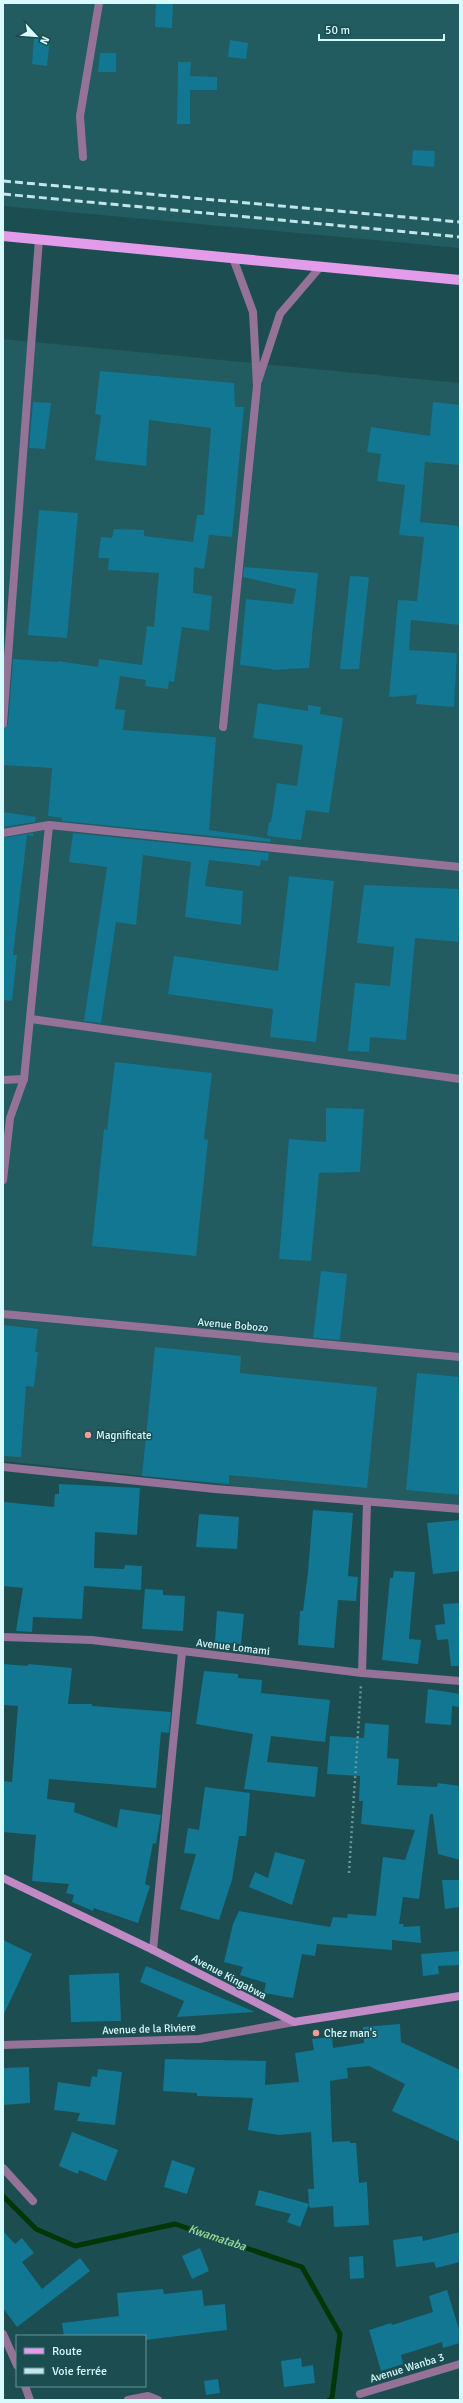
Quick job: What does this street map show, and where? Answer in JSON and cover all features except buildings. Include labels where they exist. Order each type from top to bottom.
[{"type":"main road","points":[[3,236],[460,280]]},
{"type":"street","points":[[83,157],[80,116],[99,3]]},
{"type":"street","points":[[3,724],[39,239]]},
{"type":"street","points":[[224,727],[257,386],[253,312],[233,258]]},
{"type":"street","points":[[257,386],[280,314],[321,266]]},
{"type":"street","points":[[3,833],[49,825],[460,867]]},
{"type":"street","points":[[3,1180],[10,1118],[24,1079],[49,825]]},
{"type":"street","points":[[31,1019],[460,1079]]},
{"type":"street","points":[[3,1080],[24,1079]]},
{"type":"street","name":"Avenue Bobozo","points":[[3,1314],[460,1357]]},
{"type":"street","points":[[3,1467],[215,1489],[460,1509]]},
{"type":"street","points":[[362,1673],[367,1502]]},
{"type":"street","name":"Avenue Lomami","points":[[3,1637],[92,1640],[362,1673],[460,1681]]},
{"type":"street","points":[[153,1950],[182,1652]]},
{"type":"street","name":"Avenue Kingabwa","points":[[3,1878],[153,1950],[294,2022]]},
{"type":"street","points":[[294,2022],[460,1996]]},
{"type":"street","name":"Avenue de la Riviere","points":[[3,2045],[200,2038],[294,2022]]},
{"type":"street","points":[[3,2168],[33,2201]]},
{"type":"street","points":[[3,2334],[16,2363]]},
{"type":"street","name":"Avenue Wanba 3","points":[[360,2394],[460,2364]]},
{"type":"street","points":[[24,2387],[30,2400]]},
{"type":"street","points":[[128,2400],[148,2396],[158,2400]]},
{"type":"path","points":[[350,1873],[362,1673]]},
{"type":"shaded area","points":[[3,3],[460,3],[460,248],[3,206]]},
{"type":"shaded area","points":[[3,339],[460,383],[460,1510],[3,1461]]},
{"type":"waterway","name":"Kwamataba","points":[[3,2196],[36,2229],[75,2246],[175,2224],[302,2267],[340,2334],[332,2398],[329,2400]]},
{"type":"railway","points":[[3,181],[460,222]]},
{"type":"railway","points":[[3,194],[460,237]]},
{"type":"place","name":"Magnificate","points":[[88,1435]]},
{"type":"place","name":"Chez man's","points":[[316,2033]]}]
